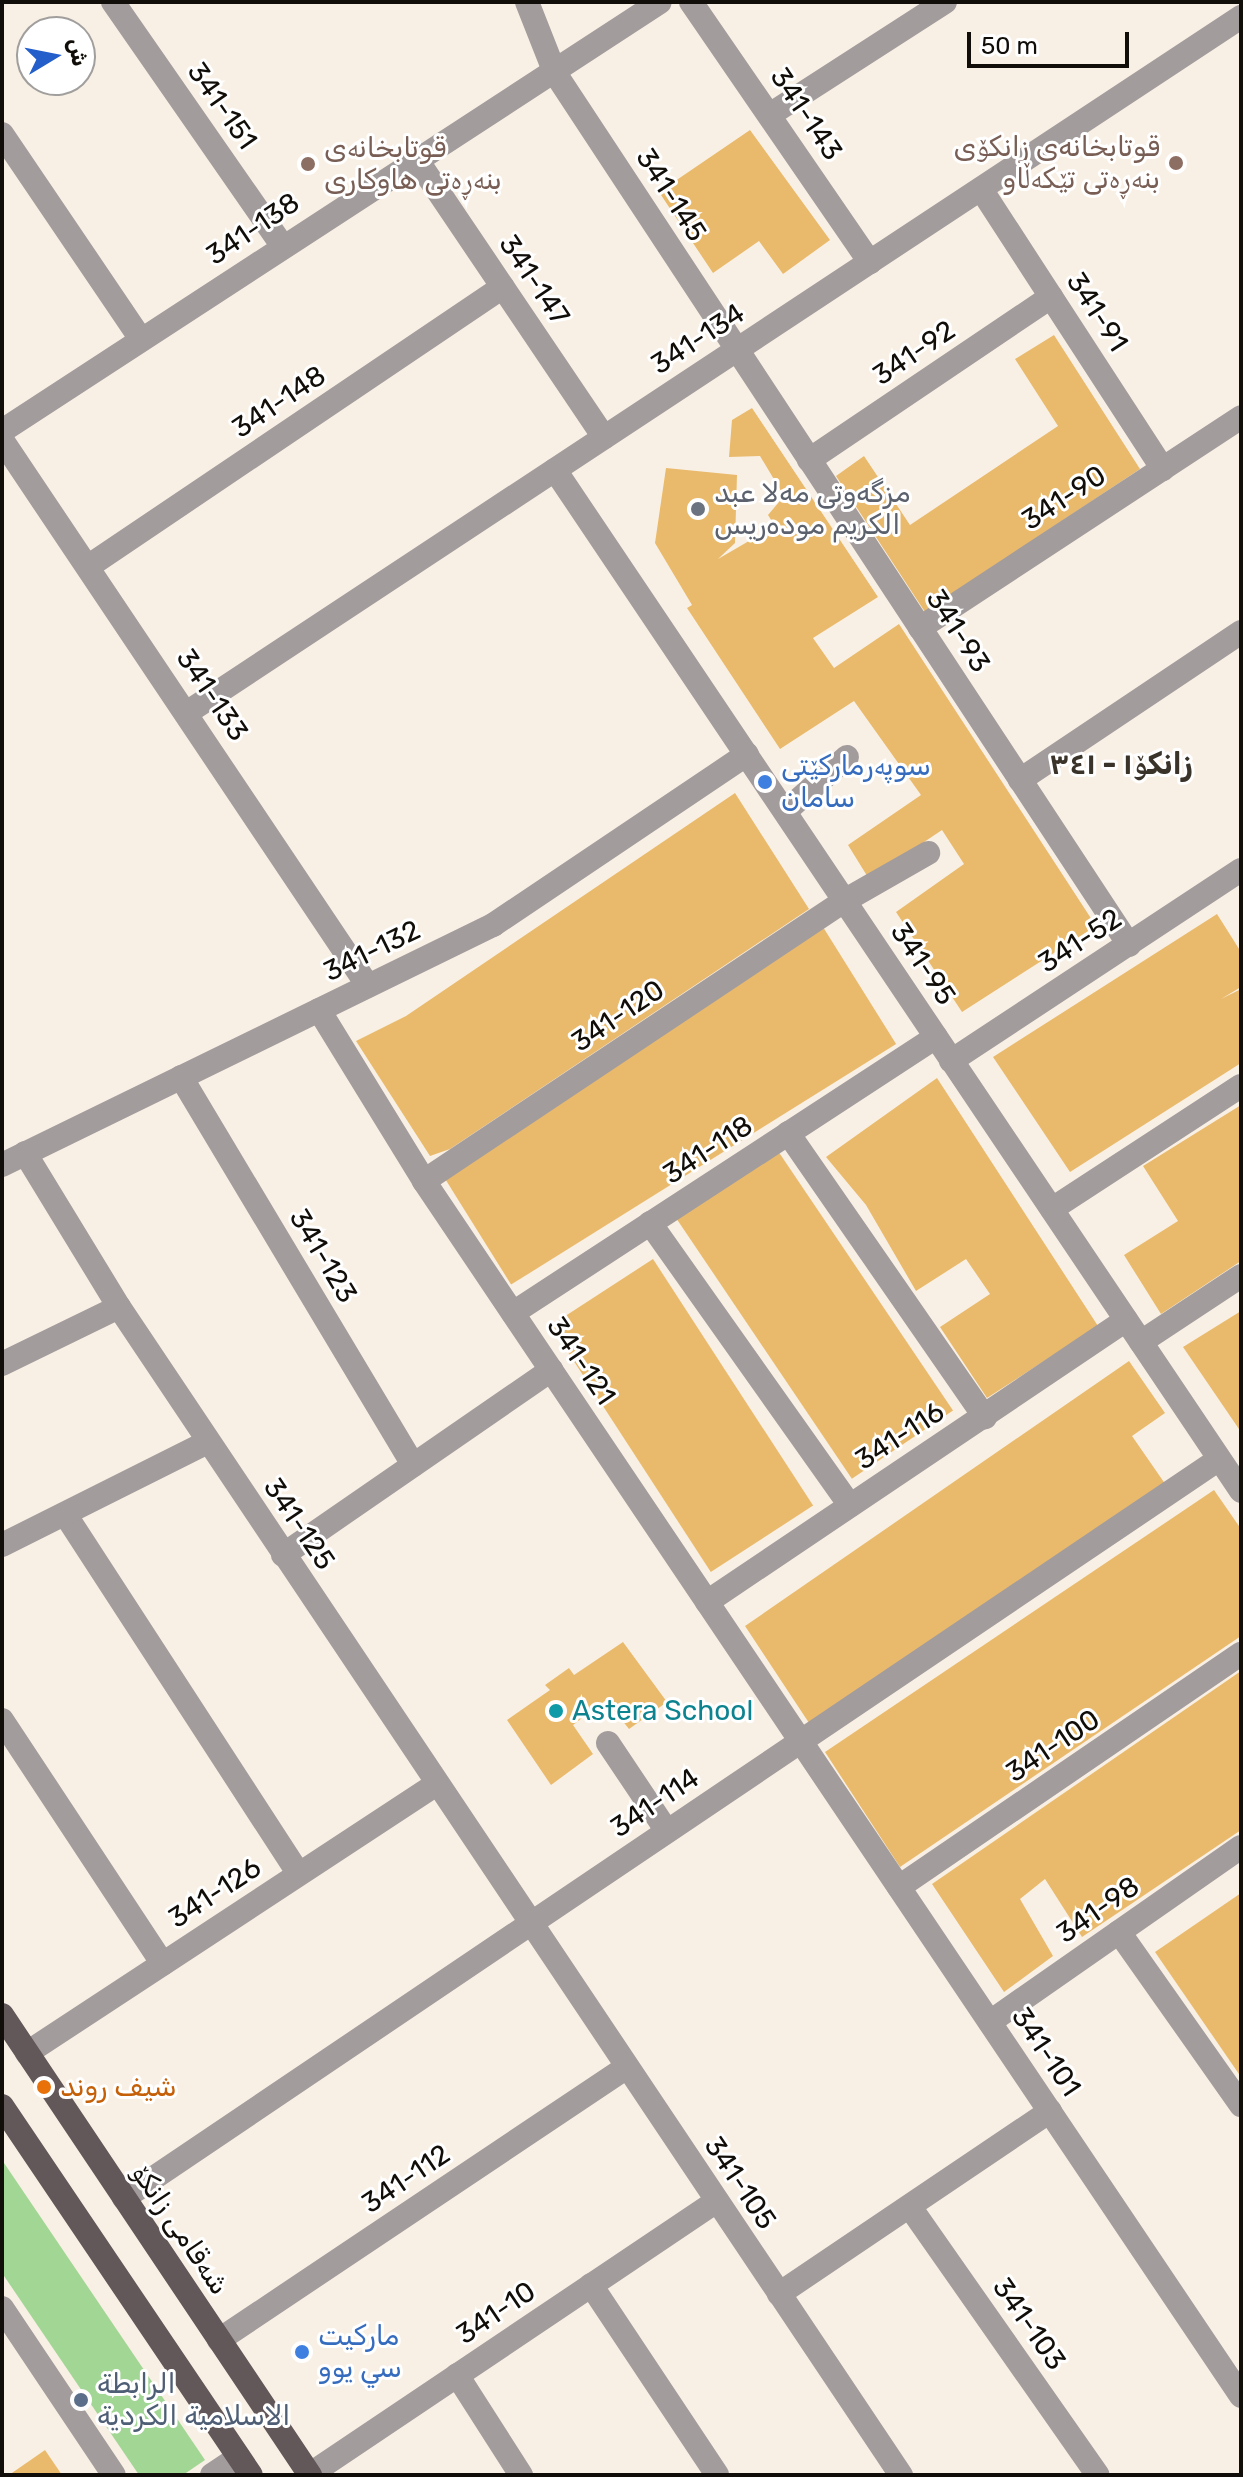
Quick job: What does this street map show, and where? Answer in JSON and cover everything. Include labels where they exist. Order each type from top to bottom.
[{"type":"main road","name":"شەقامی زانکۆ","points":[[2,2015],[310,2475]]},
{"type":"main road","points":[[2,2106],[245,2466]]},
{"type":"street","name":"341-151","points":[[113,2],[282,245]]},
{"type":"street","name":"341-145","points":[[527,2],[555,73],[737,349]]},
{"type":"street","name":"341-138","points":[[2,431],[415,157],[555,73],[660,2]]},
{"type":"street","name":"341-143","points":[[691,2],[870,262]]},
{"type":"street","points":[[771,114],[945,2]]},
{"type":"street","name":"341-134","points":[[188,712],[1241,17]]},
{"type":"street","points":[[2,134],[141,339]]},
{"type":"street","name":"341-147","points":[[415,157],[604,437]]},
{"type":"street","name":"341-91","points":[[981,189],[1163,469]]},
{"type":"street","name":"341-148","points":[[89,566],[503,287]]},
{"type":"street","name":"341-92","points":[[809,460],[1051,297]]},
{"type":"street","name":"341-93","points":[[737,349],[1129,945]]},
{"type":"street","name":"341-90","points":[[920,628],[1241,417]]},
{"type":"street","name":"341-133","points":[[2,440],[188,712],[368,986]]},
{"type":"street","name":"341-95","points":[[555,470],[787,810],[844,901],[1241,1491]]},
{"type":"street","points":[[1020,780],[1241,632]]},
{"type":"street","name":"341-132","points":[[2,1165],[493,925],[747,754]]},
{"type":"street","points":[[787,810],[847,757]]},
{"type":"street","name":"341-120","points":[[424,1181],[844,901],[928,853]]},
{"type":"street","name":"341-52","points":[[951,1061],[1241,870]]},
{"type":"street","name":"341-121","points":[[319,1010],[424,1181],[801,1741]]},
{"type":"street","name":"341-118","points":[[513,1313],[936,1037]]},
{"type":"street","name":"341-123","points":[[181,1077],[413,1465]]},
{"type":"street","points":[[1052,1209],[1241,1086]]},
{"type":"street","points":[[788,1133],[985,1417]]},
{"type":"street","name":"341-125","points":[[25,1153],[119,1307],[530,1924]]},
{"type":"street","points":[[650,1223],[850,1505]]},
{"type":"street","points":[[1141,1342],[1241,1276]]},
{"type":"street","points":[[2,1364],[119,1307]]},
{"type":"street","name":"341-116","points":[[707,1602],[1126,1320]]},
{"type":"street","points":[[283,1555],[551,1370]]},
{"type":"street","points":[[2,1545],[208,1442]]},
{"type":"street","name":"341-114","points":[[124,2198],[1219,1459]]},
{"type":"street","points":[[65,1514],[299,1874]]},
{"type":"street","name":"341-100","points":[[899,1887],[1241,1654]]},
{"type":"street","points":[[2,1720],[163,1964]]},
{"type":"street","name":"341-101","points":[[801,1741],[1241,2396]]},
{"type":"street","points":[[608,1743],[667,1831]]},
{"type":"street","name":"341-126","points":[[27,2053],[436,1784]]},
{"type":"street","name":"341-98","points":[[990,2022],[1241,1847]]},
{"type":"street","name":"341-105","points":[[530,1924],[901,2475]]},
{"type":"street","points":[[1119,1932],[1241,2105]]},
{"type":"street","name":"341-112","points":[[219,2340],[626,2068]]},
{"type":"street","points":[[779,2294],[1050,2111]]},
{"type":"street","name":"341-10","points":[[310,2475],[716,2201]]},
{"type":"street","name":"341-103","points":[[910,2207],[1098,2475]]},
{"type":"street","points":[[591,2285],[717,2475]]},
{"type":"street","points":[[2,2308],[114,2475]]},
{"type":"street","points":[[457,2375],[521,2475]]},
{"type":"street","points":[[212,2475],[245,2466]]},
{"type":"green space","points":[[2,2160],[205,2460],[183,2475],[139,2475],[2,2273]]},
{"type":"building","points":[[750,130],[830,240],[783,274],[759,241],[713,273],[659,192]]},
{"type":"building","points":[[1054,335],[1140,469],[925,612],[836,476],[864,456],[910,525],[1058,426],[1015,359]]},
{"type":"building","points":[[752,408],[878,597],[813,638],[834,668],[899,624],[1096,926],[962,1012],[896,912],[964,864],[942,830],[869,879],[848,845],[921,795],[854,701],[780,749],[687,608],[692,605],[655,543],[666,468],[737,475],[735,543],[718,559],[775,526],[768,515],[784,496],[760,456],[729,457],[732,420]]},
{"type":"building","points":[[735,793],[809,909],[450,1149],[430,1156],[356,1041],[406,1016]]},
{"type":"building","points":[[1217,914],[1241,952],[1241,987],[1221,999],[1241,989],[1241,1063],[1070,1172],[993,1057]]},
{"type":"building","points":[[823,927],[896,1044],[511,1285],[438,1168]]},
{"type":"building","points":[[937,1078],[1098,1326],[987,1398],[940,1327],[990,1294],[966,1259],[916,1291],[866,1205],[826,1157]]},
{"type":"building","points":[[1241,1105],[1241,1261],[1161,1314],[1124,1255],[1178,1221],[1143,1166]]},
{"type":"building","points":[[778,1151],[953,1410],[852,1479],[677,1219]]},
{"type":"building","points":[[653,1259],[813,1506],[711,1572],[551,1325]]},
{"type":"building","points":[[1241,1311],[1241,1432],[1183,1347]]},
{"type":"building","points":[[1129,1361],[1165,1413],[1132,1436],[1168,1488],[811,1726],[745,1626]]},
{"type":"building","points":[[1214,1490],[1241,1529],[1241,1636],[900,1867],[825,1752]]},
{"type":"building","name":"Astera School","points":[[623,1642],[667,1702],[629,1729],[606,1700],[573,1725],[593,1754],[551,1785],[507,1720],[550,1690],[545,1685],[569,1668],[574,1675]]},
{"type":"building","points":[[1241,1671],[1241,1830],[1082,1937],[1045,1879],[1020,1899],[1053,1956],[1004,1992],[932,1884]]},
{"type":"building","points":[[1241,1893],[1241,2077],[1155,1952]]},
{"type":"building","points":[[45,2450],[62,2475],[9,2475]]},
{"type":"place","name":"قوتابخانه‌ی زانکۆی بنەڕەتی تێکەڵاو","points":[[1176,163]]},
{"type":"place","name":"قوتابخانەی بنەڕەتی هاوکاری","points":[[308,164]]},
{"type":"place","name":"مزگه‌وتی مه‌لا عبد الكريم موده‌ریس","points":[[698,509]]},
{"type":"place","name":"سوپەرمارکێتی سامان","points":[[765,782]]},
{"type":"place","name":"Astera School","points":[[556,1711]]},
{"type":"place","name":"شیف روند","points":[[44,2087]]},
{"type":"place","name":"ماركيت سي يوو","points":[[302,2352]]},
{"type":"place","name":"الرابطة الاسلامية الكردية","points":[[81,2400]]},
{"type":"district","name":"زانکۆ١ - ٣٤١","points":[[1121,764]]}]
